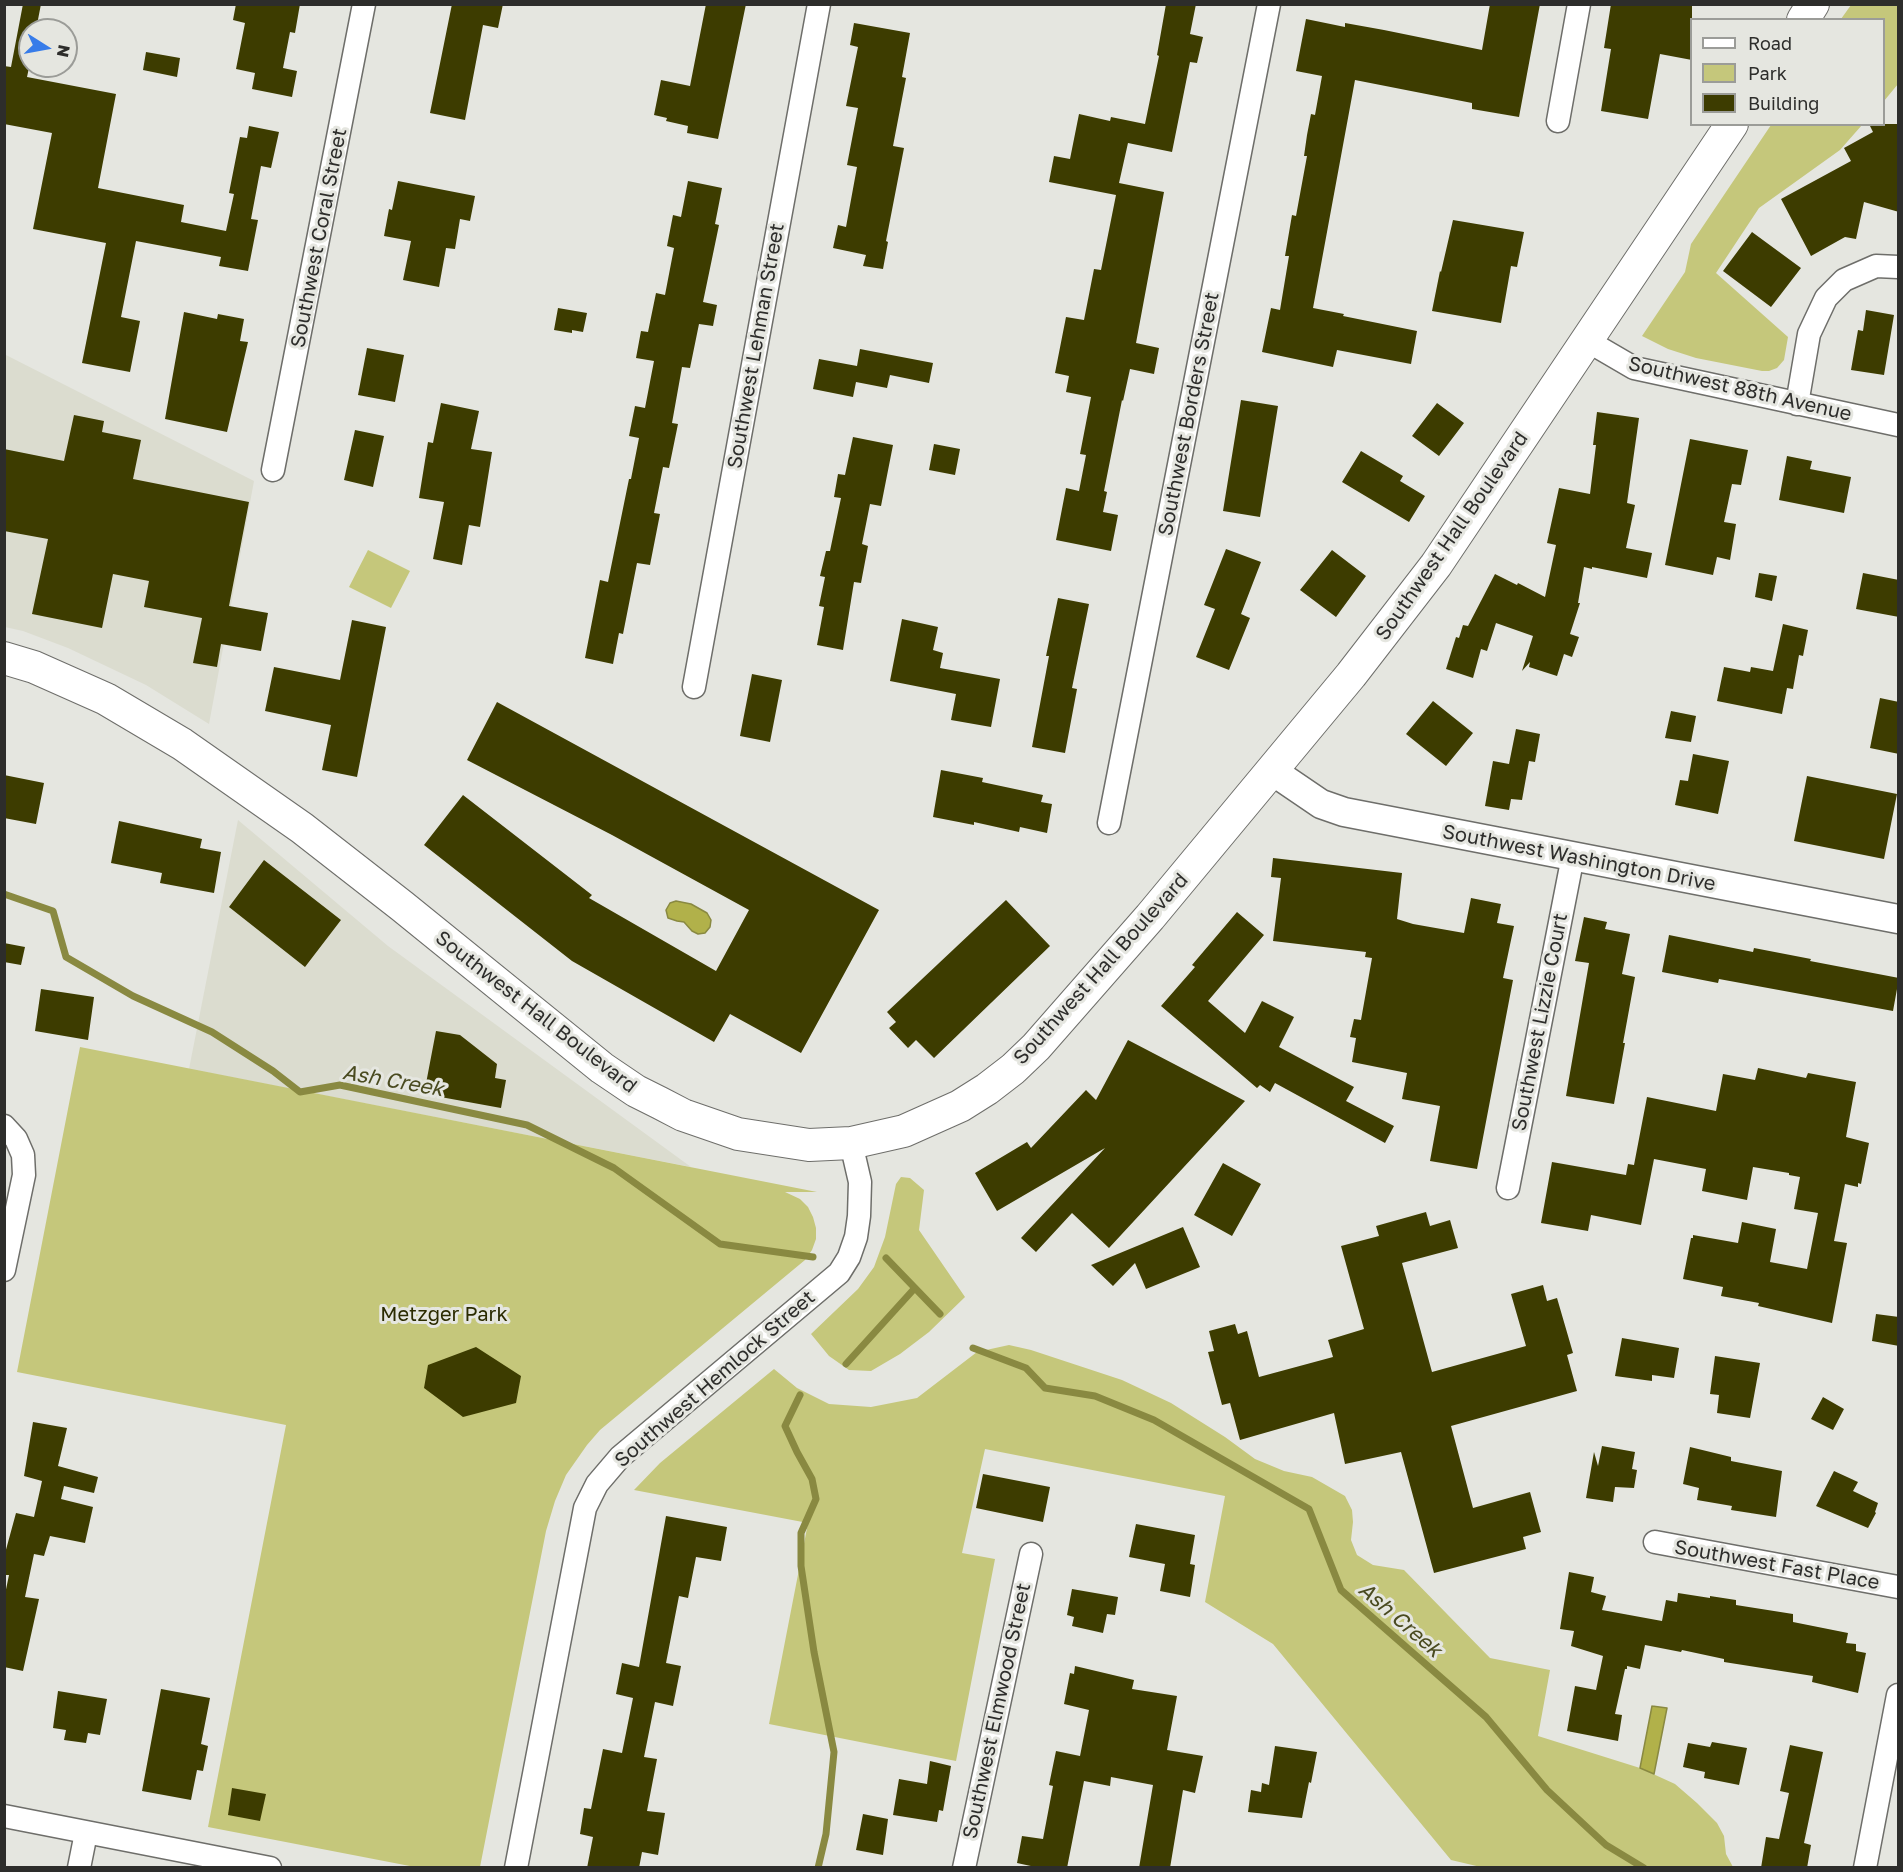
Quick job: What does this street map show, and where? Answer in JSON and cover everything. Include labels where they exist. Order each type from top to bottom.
[{"type":"main road","points":[[1804,18],[1814,4]]},
{"type":"main road","name":"Southwest Hall Boulevard","points":[[4,658],[34,667],[106,699],[182,744],[302,828],[602,1068],[636,1091],[683,1115],[738,1134],[809,1145],[850,1143],[904,1131],[960,1106],[987,1089],[1036,1047],[1150,917],[1351,675],[1436,565],[1731,126]]},
{"type":"street","name":"Southwest Coral Street","points":[[273,471],[364,4]]},
{"type":"street","name":"Southwest Lehman Street","points":[[694,687],[819,4]]},
{"type":"street","name":"Southwest Borders Street","points":[[1109,823],[1269,4]]},
{"type":"street","points":[[1558,122],[1579,4]]},
{"type":"street","points":[[1797,404],[1809,334],[1826,298],[1844,280],[1876,266],[1899,267]]},
{"type":"street","name":"Southwest 88th Avenue","points":[[1586,340],[1634,368],[1899,425]]},
{"type":"street","name":"Southwest Washington Drive","points":[[1271,770],[1321,804],[1344,813],[1899,918]]},
{"type":"street","name":"Southwest Lizzie Court","points":[[1508,1188],[1573,856]]},
{"type":"street","points":[[4,1270],[24,1174],[23,1155],[10,1133]]},
{"type":"street","name":"Southwest Hemlock Street","points":[[516,1868],[585,1508],[597,1484],[620,1457],[839,1273],[849,1257],[856,1237],[859,1216],[860,1182],[850,1143]]},
{"type":"street","name":"Southwest Fast Place","points":[[1655,1542],[1899,1587]]},
{"type":"street","name":"Southwest Elmwood Street","points":[[964,1868],[1031,1554]]},
{"type":"street","points":[[1865,1868],[1899,1695]]},
{"type":"street","points":[[4,1816],[270,1868]]},
{"type":"street","points":[[80,1868],[86,1833]]},
{"type":"shaded area","points":[[4,354],[254,481],[209,724],[146,685],[68,648],[23,631],[5,627]]},
{"type":"shaded area","points":[[238,820],[388,946],[691,1167],[189,1069]]},
{"type":"shaded area","points":[[676,901],[691,904],[707,913],[711,920],[710,927],[705,933],[698,934],[684,922],[668,918],[666,910],[670,903]]},
{"type":"shaded area","points":[[1652,1706],[1667,1708],[1654,1774],[1640,1768]]},
{"type":"green space","points":[[1851,5],[1898,5],[1898,84],[1885,100],[1885,18],[1842,18]]},
{"type":"green space","points":[[1770,126],[1861,126],[1840,150],[1759,208],[1716,273],[1788,337],[1784,360],[1777,368],[1762,371],[1696,358],[1668,349],[1642,336],[1685,272],[1691,244]]},
{"type":"green space","points":[[368,550],[410,571],[391,608],[349,587]]},
{"type":"green space","name":"Metzger Park","points":[[80,1047],[817,1192],[785,1192],[800,1199],[808,1207],[813,1217],[816,1239],[805,1260],[600,1430],[566,1475],[546,1531],[480,1867],[415,1867],[208,1827],[286,1425],[17,1372]]},
{"type":"green space","points":[[901,1177],[910,1178],[924,1190],[919,1230],[965,1297],[929,1332],[900,1354],[871,1371],[849,1370],[829,1356],[811,1334],[858,1289],[874,1267],[885,1237],[896,1184]]},
{"type":"green space","points":[[1009,1345],[1122,1380],[1171,1403],[1255,1459],[1284,1471],[1312,1477],[1345,1496],[1352,1510],[1351,1540],[1357,1555],[1373,1565],[1404,1570],[1490,1658],[1550,1670],[1538,1736],[1640,1768],[1675,1784],[1717,1823],[1724,1836],[1726,1854],[1733,1867],[1485,1868],[1451,1860],[1273,1644],[1205,1602],[1225,1496],[985,1449],[962,1553],[995,1559],[956,1761],[769,1724],[808,1523],[634,1490],[660,1463],[774,1369],[797,1388],[829,1404],[871,1407],[917,1398],[977,1352]]},
{"type":"building","points":[[23,4],[41,4],[38,18],[20,18]]},
{"type":"building","points":[[236,4],[300,4],[295,33],[290,32],[283,68],[297,71],[292,97],[252,89],[255,73],[236,69],[245,23],[233,20]]},
{"type":"building","points":[[452,4],[503,4],[498,28],[483,25],[465,120],[430,113]]},
{"type":"building","points":[[706,4],[746,4],[718,139],[687,133],[688,126],[666,121],[667,118],[654,115],[661,80],[690,86]]},
{"type":"building","points":[[1166,4],[1196,4],[1190,34],[1203,37],[1197,63],[1190,62],[1172,152],[1128,143],[1119,183],[1164,192],[1136,343],[1159,348],[1154,374],[1130,369],[1122,400],[1104,491],[1107,492],[1103,512],[1118,515],[1111,551],[1056,540],[1066,488],[1079,491],[1086,455],[1080,454],[1091,397],[1066,392],[1069,376],[1055,373],[1066,317],[1084,320],[1094,269],[1101,270],[1116,195],[1049,182],[1054,156],[1070,159],[1079,114],[1110,121],[1111,117],[1145,124],[1159,56],[1157,55]]},
{"type":"building","points":[[1490,4],[1540,4],[1519,117],[1472,109],[1472,103],[1355,80],[1313,308],[1417,331],[1411,364],[1337,350],[1333,367],[1262,352],[1271,308],[1280,310],[1289,256],[1285,256],[1292,215],[1296,216],[1307,156],[1304,156],[1307,135],[1311,114],[1315,115],[1322,76],[1296,71],[1306,19],[1345,27],[1345,23],[1482,50]]},
{"type":"building","points":[[1611,4],[1692,4],[1690,60],[1660,54],[1648,119],[1601,111],[1611,49],[1604,48]]},
{"type":"building","points":[[854,23],[910,33],[902,77],[906,78],[893,146],[904,148],[886,241],[888,242],[883,269],[863,266],[866,255],[833,248],[838,225],[846,227],[857,167],[847,165],[858,108],[846,106],[858,47],[850,45]]},
{"type":"building","points":[[18,30],[18,78],[32,78],[116,94],[98,188],[184,205],[181,222],[226,231],[234,194],[229,193],[240,137],[247,138],[249,126],[279,132],[271,168],[261,166],[251,219],[258,220],[248,271],[219,266],[221,257],[136,241],[121,317],[140,321],[130,372],[82,363],[106,243],[33,229],[52,133],[4,124],[4,66],[11,67]]},
{"type":"building","points":[[146,52],[180,58],[177,77],[143,70]]},
{"type":"building","points":[[1899,124],[1899,212],[1864,202],[1856,239],[1845,237],[1811,256],[1781,199],[1851,161],[1844,148],[1873,132],[1870,126]]},
{"type":"building","points":[[398,181],[475,196],[470,221],[460,219],[455,249],[446,248],[439,287],[403,280],[411,241],[384,236],[389,209],[392,210]]},
{"type":"building","points":[[688,181],[722,188],[715,224],[719,225],[703,302],[717,305],[713,326],[699,324],[690,368],[682,367],[672,423],[678,424],[669,468],[663,467],[654,513],[660,514],[650,565],[637,563],[623,634],[619,633],[613,664],[585,658],[600,580],[608,582],[629,479],[631,479],[639,438],[629,436],[635,406],[645,408],[654,361],[636,358],[641,331],[648,332],[656,293],[665,295],[674,248],[667,246],[673,215],[681,217]]},
{"type":"building","points":[[1453,220],[1524,232],[1517,267],[1511,266],[1501,323],[1432,311]]},
{"type":"building","points":[[1752,232],[1801,268],[1771,307],[1723,271]]},
{"type":"building","points":[[558,308],[587,313],[583,332],[554,330]]},
{"type":"building","points":[[1866,310],[1894,315],[1884,375],[1851,370],[1858,330],[1863,331]]},
{"type":"building","points":[[184,312],[217,319],[218,314],[244,319],[240,341],[248,342],[227,432],[165,419]]},
{"type":"building","points":[[367,348],[404,355],[395,402],[358,395]]},
{"type":"building","points":[[860,349],[933,363],[929,383],[890,375],[887,388],[856,382],[853,397],[813,389],[819,359],[857,366]]},
{"type":"building","points":[[1241,400],[1278,406],[1260,517],[1223,511]]},
{"type":"building","points":[[441,403],[479,411],[471,449],[492,452],[480,527],[469,525],[462,565],[433,559],[444,502],[419,498],[428,442],[433,443]]},
{"type":"building","points":[[1437,403],[1464,423],[1439,456],[1412,436]]},
{"type":"building","points":[[1597,412],[1639,418],[1627,503],[1635,505],[1626,548],[1652,553],[1647,578],[1584,567],[1578,603],[1580,603],[1570,634],[1579,637],[1572,657],[1564,654],[1557,676],[1529,667],[1530,662],[1522,671],[1533,636],[1496,623],[1487,651],[1481,649],[1473,678],[1446,669],[1456,637],[1459,638],[1463,625],[1468,626],[1495,574],[1545,597],[1556,545],[1547,543],[1559,488],[1590,494],[1596,445],[1593,445]]},
{"type":"building","points":[[74,415],[104,421],[102,432],[141,440],[133,479],[249,502],[229,606],[268,613],[261,651],[221,644],[217,667],[193,663],[202,618],[144,607],[149,581],[113,574],[102,628],[32,614],[48,539],[4,531],[4,449],[64,461]]},
{"type":"building","points":[[355,430],[384,436],[373,487],[344,480]]},
{"type":"building","points":[[853,437],[893,445],[881,506],[870,504],[862,544],[868,546],[861,583],[854,582],[843,650],[817,645],[824,607],[819,606],[825,577],[820,576],[826,551],[830,551],[841,498],[834,497],[838,474],[845,475]]},
{"type":"building","points":[[1690,439],[1748,450],[1741,485],[1732,484],[1724,522],[1736,524],[1730,560],[1717,557],[1713,575],[1665,565]]},
{"type":"building","points":[[934,444],[960,449],[955,475],[929,470]]},
{"type":"building","points":[[1361,451],[1403,476],[1400,481],[1425,496],[1409,522],[1342,482]]},
{"type":"building","points":[[1787,456],[1812,461],[1810,469],[1851,477],[1844,513],[1779,500]]},
{"type":"building","points":[[1226,549],[1261,562],[1241,614],[1250,618],[1229,670],[1196,657],[1215,609],[1204,605]]},
{"type":"building","points":[[1332,550],[1366,576],[1336,617],[1300,590]]},
{"type":"building","points":[[1759,573],[1777,576],[1772,601],[1755,597]]},
{"type":"building","points":[[1863,573],[1899,580],[1899,617],[1856,609]]},
{"type":"building","points":[[1058,598],[1089,604],[1072,688],[1077,689],[1065,753],[1032,747],[1049,656],[1046,656]]},
{"type":"building","points":[[902,619],[938,627],[933,650],[943,653],[940,668],[1000,679],[991,727],[951,720],[956,694],[890,681]]},
{"type":"building","points":[[352,620],[386,627],[357,777],[322,770],[331,725],[265,711],[274,667],[340,680]]},
{"type":"building","points":[[1783,624],[1808,630],[1803,656],[1799,655],[1793,689],[1787,688],[1782,714],[1717,701],[1724,667],[1750,672],[1751,667],[1773,671]]},
{"type":"building","points":[[752,674],[782,680],[770,742],[740,736]]},
{"type":"building","points":[[1880,698],[1899,702],[1899,754],[1870,748]]},
{"type":"building","points":[[1433,701],[1473,733],[1446,766],[1406,734]]},
{"type":"building","points":[[497,702],[879,910],[801,1053],[730,1014],[714,1042],[572,961],[424,845],[463,795],[592,895],[589,898],[716,971],[749,910],[612,835],[467,760]]},
{"type":"building","points":[[1671,711],[1696,716],[1691,742],[1665,738]]},
{"type":"building","points":[[1516,729],[1540,734],[1535,762],[1529,761],[1522,800],[1511,799],[1509,810],[1485,806],[1493,761],[1509,764]]},
{"type":"building","points":[[1693,754],[1729,761],[1718,814],[1675,805],[1680,780],[1688,781]]},
{"type":"building","points":[[941,770],[983,778],[982,782],[1043,795],[1041,802],[1052,804],[1047,833],[1020,827],[1019,832],[974,822],[974,825],[933,817]]},
{"type":"building","points":[[4,775],[44,783],[36,824],[4,818]]},
{"type":"building","points":[[1807,776],[1897,794],[1884,859],[1794,841]]},
{"type":"building","points":[[119,821],[202,839],[200,848],[221,852],[214,893],[160,883],[162,873],[111,863]]},
{"type":"building","points":[[1273,858],[1402,873],[1397,919],[1413,924],[1464,933],[1471,898],[1501,904],[1497,923],[1514,926],[1503,978],[1513,980],[1477,1169],[1430,1161],[1440,1106],[1402,1099],[1407,1073],[1352,1062],[1356,1038],[1350,1037],[1354,1019],[1361,1020],[1372,958],[1365,957],[1366,952],[1273,941],[1281,878],[1271,877]]},
{"type":"building","points":[[264,860],[341,920],[305,967],[229,907]]},
{"type":"building","points":[[1006,900],[1050,946],[934,1058],[916,1040],[908,1048],[889,1028],[896,1022],[887,1012]]},
{"type":"building","points":[[1237,912],[1264,935],[1208,1001],[1245,1033],[1262,1001],[1294,1017],[1279,1047],[1354,1087],[1346,1101],[1394,1126],[1385,1143],[1275,1083],[1270,1092],[1260,1085],[1257,1088],[1161,1006],[1195,967],[1192,965]]},
{"type":"building","points":[[1584,917],[1607,922],[1605,929],[1630,934],[1622,974],[1635,977],[1614,1104],[1566,1096],[1589,963],[1575,961]]},
{"type":"building","points":[[1669,935],[1753,952],[1754,948],[1899,978],[1893,1011],[1719,979],[1718,983],[1662,972]]},
{"type":"building","points":[[4,943],[25,947],[21,965],[4,962]]},
{"type":"building","points":[[41,989],[94,997],[88,1040],[35,1031]]},
{"type":"building","points":[[436,1031],[460,1035],[497,1064],[495,1078],[506,1080],[501,1108],[424,1094]]},
{"type":"building","points":[[1128,1040],[1245,1101],[1109,1248],[1072,1213],[1036,1252],[1021,1238],[1105,1148],[997,1211],[975,1173],[1027,1142],[1031,1148],[1086,1090],[1096,1100]]},
{"type":"building","points":[[1758,1068],[1806,1078],[1808,1073],[1856,1082],[1846,1137],[1869,1143],[1861,1184],[1858,1183],[1858,1187],[1845,1184],[1834,1241],[1847,1243],[1832,1323],[1758,1306],[1759,1303],[1721,1296],[1723,1287],[1683,1279],[1693,1235],[1738,1243],[1742,1222],[1776,1229],[1770,1262],[1807,1269],[1818,1213],[1794,1209],[1800,1177],[1789,1175],[1789,1173],[1753,1167],[1747,1200],[1702,1191],[1706,1169],[1654,1159],[1641,1225],[1591,1215],[1588,1231],[1541,1223],[1552,1162],[1626,1175],[1628,1164],[1634,1165],[1647,1097],[1716,1111],[1723,1074],[1755,1080]]},
{"type":"building","points":[[1223,1163],[1261,1184],[1232,1236],[1194,1215]]},
{"type":"building","points":[[1426,1212],[1430,1226],[1450,1220],[1458,1248],[1402,1263],[1432,1372],[1526,1346],[1511,1294],[1543,1285],[1547,1301],[1557,1298],[1573,1353],[1567,1355],[1577,1391],[1451,1426],[1473,1508],[1530,1492],[1541,1532],[1523,1537],[1526,1549],[1434,1573],[1401,1452],[1345,1464],[1334,1413],[1240,1440],[1230,1403],[1222,1405],[1208,1352],[1214,1351],[1209,1331],[1235,1324],[1238,1334],[1247,1331],[1259,1377],[1333,1357],[1328,1340],[1364,1329],[1341,1246],[1379,1236],[1376,1226]]},
{"type":"building","points":[[1183,1227],[1200,1267],[1146,1289],[1135,1263],[1113,1286],[1091,1265]]},
{"type":"building","points":[[1876,1314],[1899,1317],[1899,1346],[1872,1341]]},
{"type":"building","points":[[1622,1338],[1679,1348],[1674,1378],[1652,1375],[1652,1381],[1615,1376]]},
{"type":"building","points":[[476,1347],[521,1376],[516,1403],[463,1417],[424,1388],[428,1365]]},
{"type":"building","points":[[1715,1356],[1760,1363],[1750,1418],[1717,1413],[1719,1395],[1710,1394]]},
{"type":"building","points":[[1823,1397],[1844,1409],[1833,1430],[1811,1419]]},
{"type":"building","points":[[33,1422],[67,1428],[58,1466],[98,1477],[94,1493],[64,1486],[61,1499],[93,1507],[85,1543],[50,1536],[44,1556],[34,1554],[25,1597],[39,1599],[23,1671],[4,1667],[4,1599],[9,1575],[4,1575],[4,1557],[16,1513],[34,1517],[42,1481],[24,1476]]},
{"type":"building","points":[[1602,1446],[1635,1452],[1632,1469],[1637,1470],[1634,1488],[1615,1487],[1613,1502],[1586,1498],[1594,1452],[1598,1466]]},
{"type":"building","points":[[1690,1447],[1731,1457],[1731,1461],[1782,1471],[1776,1517],[1731,1510],[1732,1506],[1697,1500],[1699,1488],[1683,1484]]},
{"type":"building","points":[[1834,1471],[1858,1482],[1853,1491],[1878,1503],[1876,1513],[1868,1528],[1816,1506]]},
{"type":"building","points":[[983,1474],[1050,1487],[1043,1522],[976,1508]]},
{"type":"building","points":[[666,1516],[727,1527],[721,1561],[696,1557],[688,1598],[679,1596],[666,1663],[681,1666],[673,1706],[655,1702],[644,1757],[657,1759],[647,1811],[665,1813],[658,1855],[642,1852],[639,1868],[587,1868],[593,1837],[580,1834],[584,1808],[591,1809],[603,1749],[622,1753],[633,1698],[616,1694],[622,1663],[639,1667]]},
{"type":"building","points":[[1136,1524],[1195,1535],[1190,1564],[1195,1565],[1190,1597],[1160,1591],[1165,1564],[1129,1557]]},
{"type":"building","points":[[1569,1572],[1594,1577],[1591,1592],[1606,1596],[1602,1610],[1662,1621],[1666,1600],[1677,1602],[1678,1593],[1736,1600],[1736,1605],[1793,1614],[1793,1622],[1848,1633],[1846,1643],[1856,1644],[1856,1651],[1866,1653],[1858,1693],[1812,1682],[1813,1676],[1724,1662],[1724,1659],[1645,1645],[1640,1669],[1627,1666],[1625,1669],[1615,1714],[1622,1715],[1618,1741],[1567,1731],[1575,1686],[1596,1690],[1603,1656],[1571,1646],[1574,1631],[1560,1629]]},
{"type":"building","points":[[1072,1589],[1118,1597],[1115,1615],[1107,1614],[1103,1633],[1072,1626],[1074,1617],[1067,1615]]},
{"type":"building","points":[[1075,1666],[1134,1680],[1132,1689],[1177,1696],[1167,1750],[1203,1756],[1195,1793],[1183,1790],[1170,1868],[1139,1868],[1153,1785],[1111,1777],[1110,1786],[1084,1781],[1067,1868],[1040,1868],[1017,1863],[1022,1836],[1043,1839],[1053,1786],[1049,1785],[1056,1751],[1080,1756],[1089,1710],[1064,1704],[1070,1673],[1074,1674]]},
{"type":"building","points":[[161,1689],[210,1698],[201,1744],[208,1746],[203,1771],[197,1770],[191,1800],[142,1791]]},
{"type":"building","points":[[58,1691],[107,1699],[100,1735],[88,1733],[86,1743],[64,1740],[66,1730],[53,1728]]},
{"type":"building","points":[[1712,1742],[1747,1748],[1739,1785],[1704,1778],[1705,1772],[1683,1767],[1688,1743],[1710,1747]]},
{"type":"building","points":[[1790,1745],[1823,1752],[1804,1843],[1811,1845],[1807,1868],[1761,1868],[1766,1837],[1779,1839],[1789,1793],[1780,1791]]},
{"type":"building","points":[[1275,1746],[1317,1752],[1302,1818],[1248,1812],[1251,1790],[1261,1792],[1262,1783],[1269,1785]]},
{"type":"building","points":[[930,1761],[951,1766],[943,1811],[939,1810],[937,1822],[893,1815],[899,1779],[927,1784]]},
{"type":"building","points":[[232,1788],[266,1794],[260,1821],[228,1815]]},
{"type":"building","points":[[863,1814],[888,1819],[883,1855],[856,1850]]},
{"type":"waterway","name":"Ash Creek","points":[[4,894],[53,911],[66,957],[133,996],[212,1032],[273,1071],[300,1092],[340,1085],[527,1125],[614,1168],[720,1244],[813,1257]]},
{"type":"waterway","name":"Ash Creek","points":[[886,1258],[940,1314]]},
{"type":"waterway","points":[[846,1364],[914,1289]]},
{"type":"waterway","name":"Ash Creek","points":[[973,1348],[1026,1368],[1045,1388],[1095,1396],[1154,1420],[1309,1509],[1341,1590],[1486,1717],[1547,1790],[1606,1845],[1644,1868]]},
{"type":"waterway","points":[[800,1395],[785,1426],[812,1479],[816,1499],[801,1533],[801,1566],[814,1652],[834,1752],[826,1834],[818,1868]]}]
